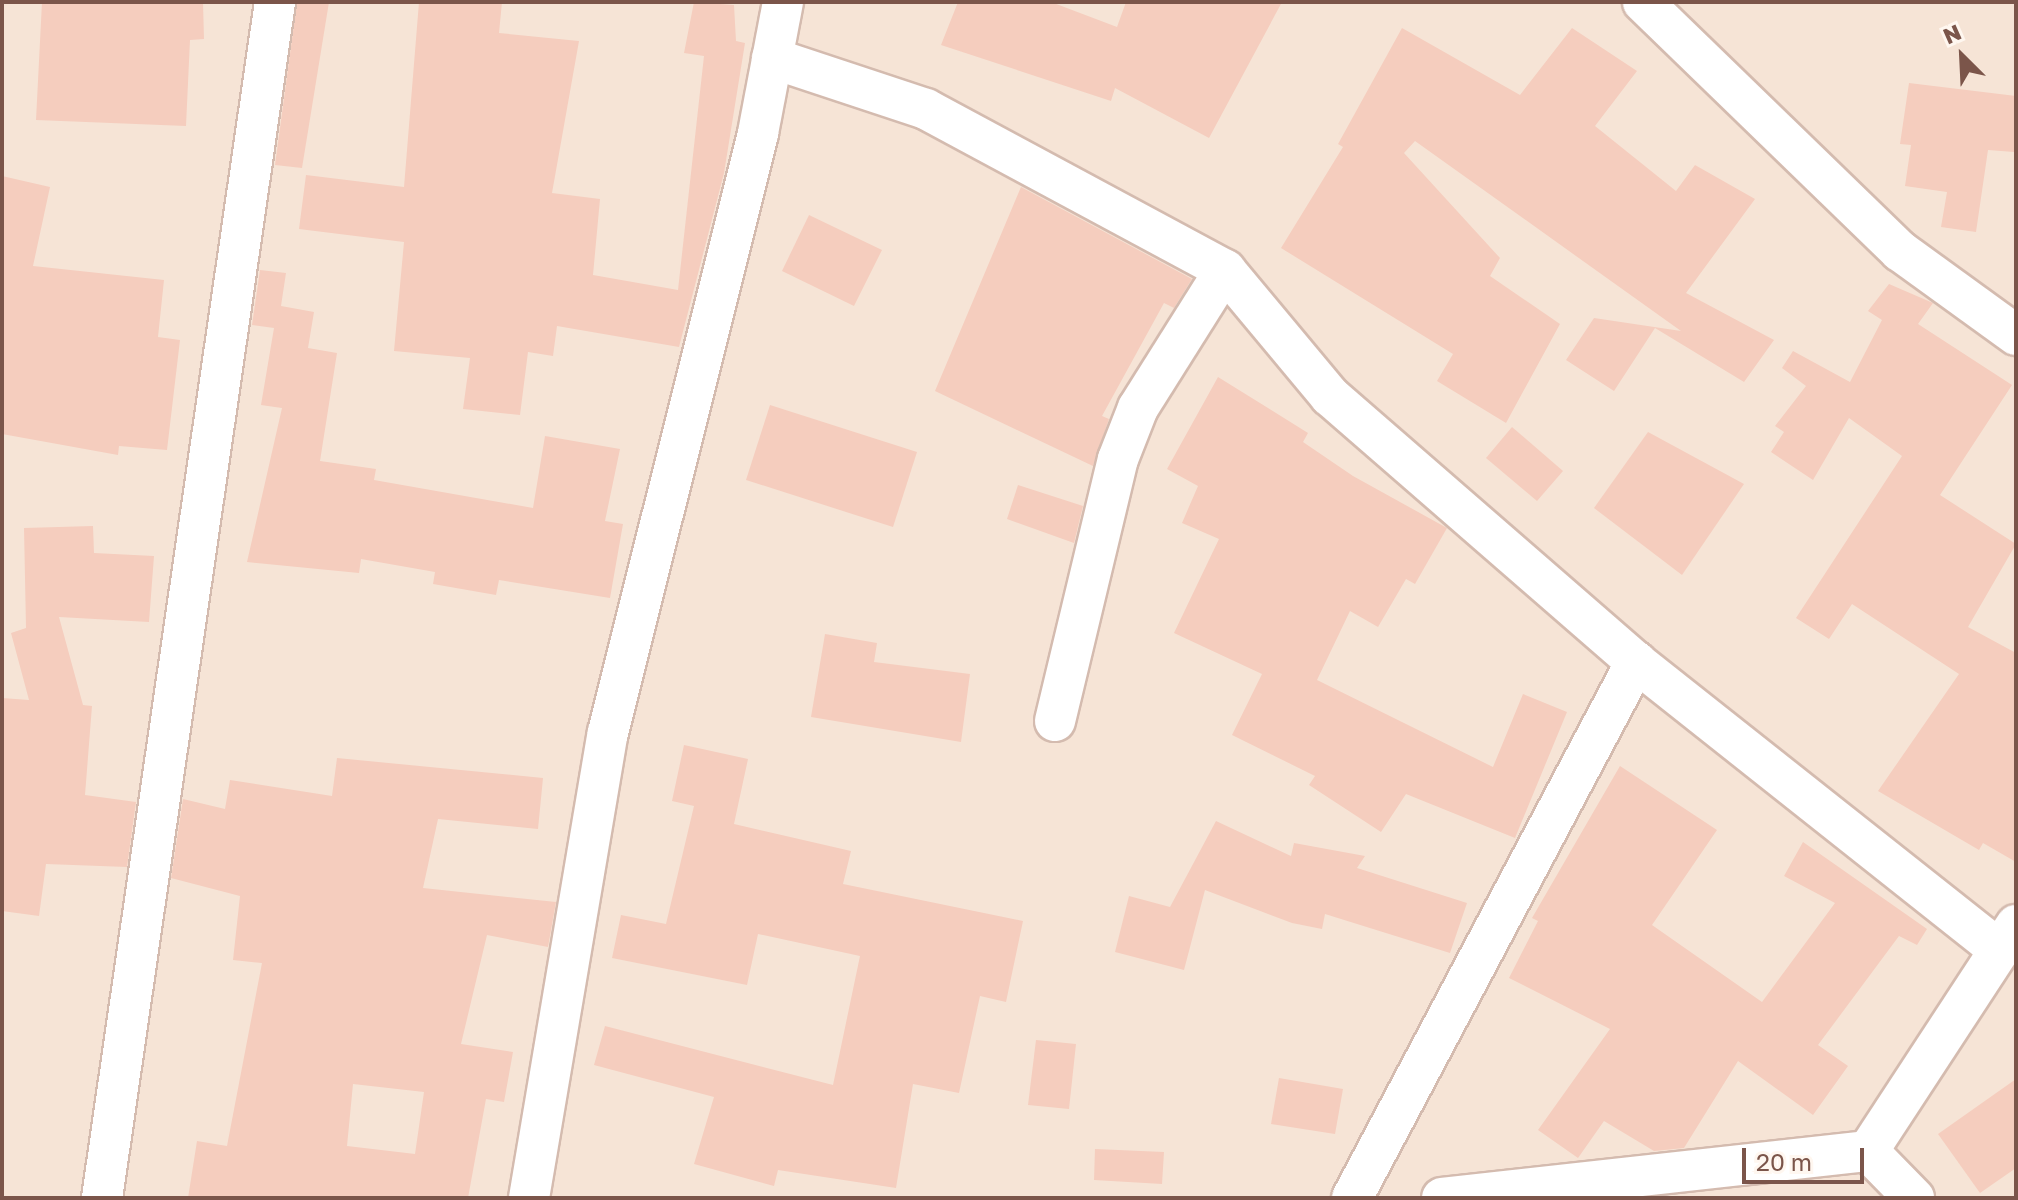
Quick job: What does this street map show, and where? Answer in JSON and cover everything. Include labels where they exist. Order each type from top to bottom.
[{"type":"street","points":[[102,1198],[275,2]]},
{"type":"street","points":[[529,1198],[608,733],[783,2]]},
{"type":"street","points":[[1643,2],[1900,251],[2016,335]]},
{"type":"street","points":[[772,58],[926,109],[1225,270],[1330,396],[1636,662],[2008,938],[1868,1151]]},
{"type":"street","points":[[1055,721],[1123,446],[1138,408],[1225,270]]},
{"type":"street","points":[[1352,1198],[1636,662]]},
{"type":"street","points":[[1442,1198],[1868,1151]]},
{"type":"street","points":[[1868,1151],[1914,1198]]},
{"type":"shaded area","points":[[2,2],[2016,2],[2016,1198],[2,1198]]},
{"type":"building","points":[[42,2],[203,2],[204,39],[190,40],[186,126],[36,120]]},
{"type":"building","points":[[297,2],[329,2],[302,168],[275,165]]},
{"type":"building","points":[[419,2],[502,2],[499,33],[579,41],[552,193],[600,199],[593,275],[678,290],[704,56],[684,53],[694,2],[734,5],[736,41],[745,43],[724,173],[679,347],[557,326],[553,356],[528,352],[520,415],[463,409],[470,358],[394,351],[404,242],[299,229],[306,175],[404,187]]},
{"type":"building","points":[[958,2],[1051,2],[1117,27],[1126,2],[1282,2],[1209,138],[1115,88],[1111,101],[941,45]]},
{"type":"building","points":[[1402,28],[1520,95],[1572,28],[1637,71],[1595,126],[1676,191],[1695,165],[1755,199],[1686,293],[1774,340],[1744,382],[1655,328],[1614,391],[1566,360],[1594,318],[1681,331],[1415,141],[1404,153],[1500,258],[1490,276],[1560,324],[1506,423],[1437,381],[1453,354],[1281,248],[1343,147],[1338,144]]},
{"type":"building","points":[[1909,83],[2016,96],[2014,152],[1988,150],[1976,232],[1941,227],[1947,192],[1905,186],[1911,145],[1900,144]]},
{"type":"building","points":[[2,176],[50,187],[33,266],[164,280],[158,337],[180,340],[167,450],[119,446],[118,455],[2,434]]},
{"type":"building","points":[[1021,187],[1192,279],[1174,308],[1164,303],[1102,416],[1109,419],[1093,466],[935,391]]},
{"type":"building","points":[[809,215],[882,250],[854,306],[782,271]]},
{"type":"building","points":[[260,270],[286,273],[281,306],[314,312],[308,348],[337,353],[320,461],[376,469],[374,480],[533,508],[545,436],[620,449],[605,521],[623,524],[610,598],[499,580],[496,595],[433,584],[435,572],[361,559],[359,573],[247,562],[282,408],[261,405],[274,328],[252,325]]},
{"type":"building","points":[[1889,284],[1933,303],[1918,324],[2012,385],[1940,495],[2016,544],[1968,627],[2016,653],[2016,862],[1983,843],[1979,850],[1878,791],[1959,674],[1852,604],[1829,639],[1796,618],[1902,456],[1849,418],[1813,480],[1771,452],[1784,432],[1775,426],[1806,386],[1782,368],[1793,351],[1850,382],[1882,320],[1868,311]]},
{"type":"building","points":[[1218,377],[1308,433],[1303,442],[1353,476],[1447,528],[1415,584],[1406,579],[1378,627],[1350,611],[1317,680],[1493,767],[1523,694],[1567,712],[1515,838],[1406,794],[1381,832],[1309,785],[1315,776],[1232,735],[1262,674],[1174,633],[1219,539],[1182,523],[1198,486],[1167,469]]},
{"type":"building","points":[[770,405],[917,452],[893,527],[746,480]]},
{"type":"building","points":[[1512,427],[1563,471],[1537,501],[1486,458]]},
{"type":"building","points":[[1648,432],[1744,484],[1682,575],[1594,508]]},
{"type":"building","points":[[1018,485],[1083,506],[1074,543],[1007,519]]},
{"type":"building","points":[[93,526],[94,553],[154,556],[149,622],[59,617],[83,705],[92,706],[85,795],[136,802],[127,867],[46,864],[39,916],[2,911],[2,698],[29,700],[11,633],[26,628],[24,528]]},
{"type":"building","points":[[825,634],[877,643],[874,662],[970,674],[961,742],[811,717]]},
{"type":"building","points":[[684,745],[748,759],[734,824],[851,851],[843,884],[1023,921],[1006,1002],[980,996],[959,1093],[913,1084],[896,1188],[778,1170],[774,1186],[694,1164],[714,1097],[594,1065],[605,1026],[833,1085],[860,956],[758,934],[747,985],[612,958],[621,915],[666,924],[694,806],[672,801]]},
{"type":"building","points":[[337,758],[543,778],[538,829],[438,819],[423,888],[556,902],[548,947],[487,935],[461,1044],[513,1052],[504,1102],[486,1099],[468,1198],[188,1198],[197,1141],[227,1146],[262,963],[233,960],[240,896],[171,878],[183,799],[225,809],[230,780],[332,796]],"holes":[[[353,1084],[424,1092],[415,1154],[347,1146]]]},
{"type":"building","points":[[1620,766],[1717,830],[1652,925],[1762,1002],[1835,903],[1784,876],[1803,842],[1927,929],[1917,945],[1899,936],[1818,1045],[1848,1066],[1813,1115],[1738,1061],[1684,1148],[1654,1151],[1604,1121],[1578,1158],[1538,1130],[1610,1029],[1509,978],[1538,921],[1532,918]]},
{"type":"building","points":[[1216,821],[1291,856],[1294,843],[1365,856],[1357,868],[1467,903],[1450,953],[1325,914],[1322,929],[1292,923],[1205,890],[1184,970],[1115,952],[1129,896],[1170,907]]},
{"type":"building","points":[[1036,1040],[1076,1044],[1069,1109],[1028,1105]]},
{"type":"building","points":[[1279,1078],[1343,1089],[1335,1134],[1271,1124]]},
{"type":"building","points":[[2016,1079],[2016,1168],[1980,1193],[1938,1134]]},
{"type":"building","points":[[1095,1149],[1164,1152],[1162,1184],[1094,1180]]}]
